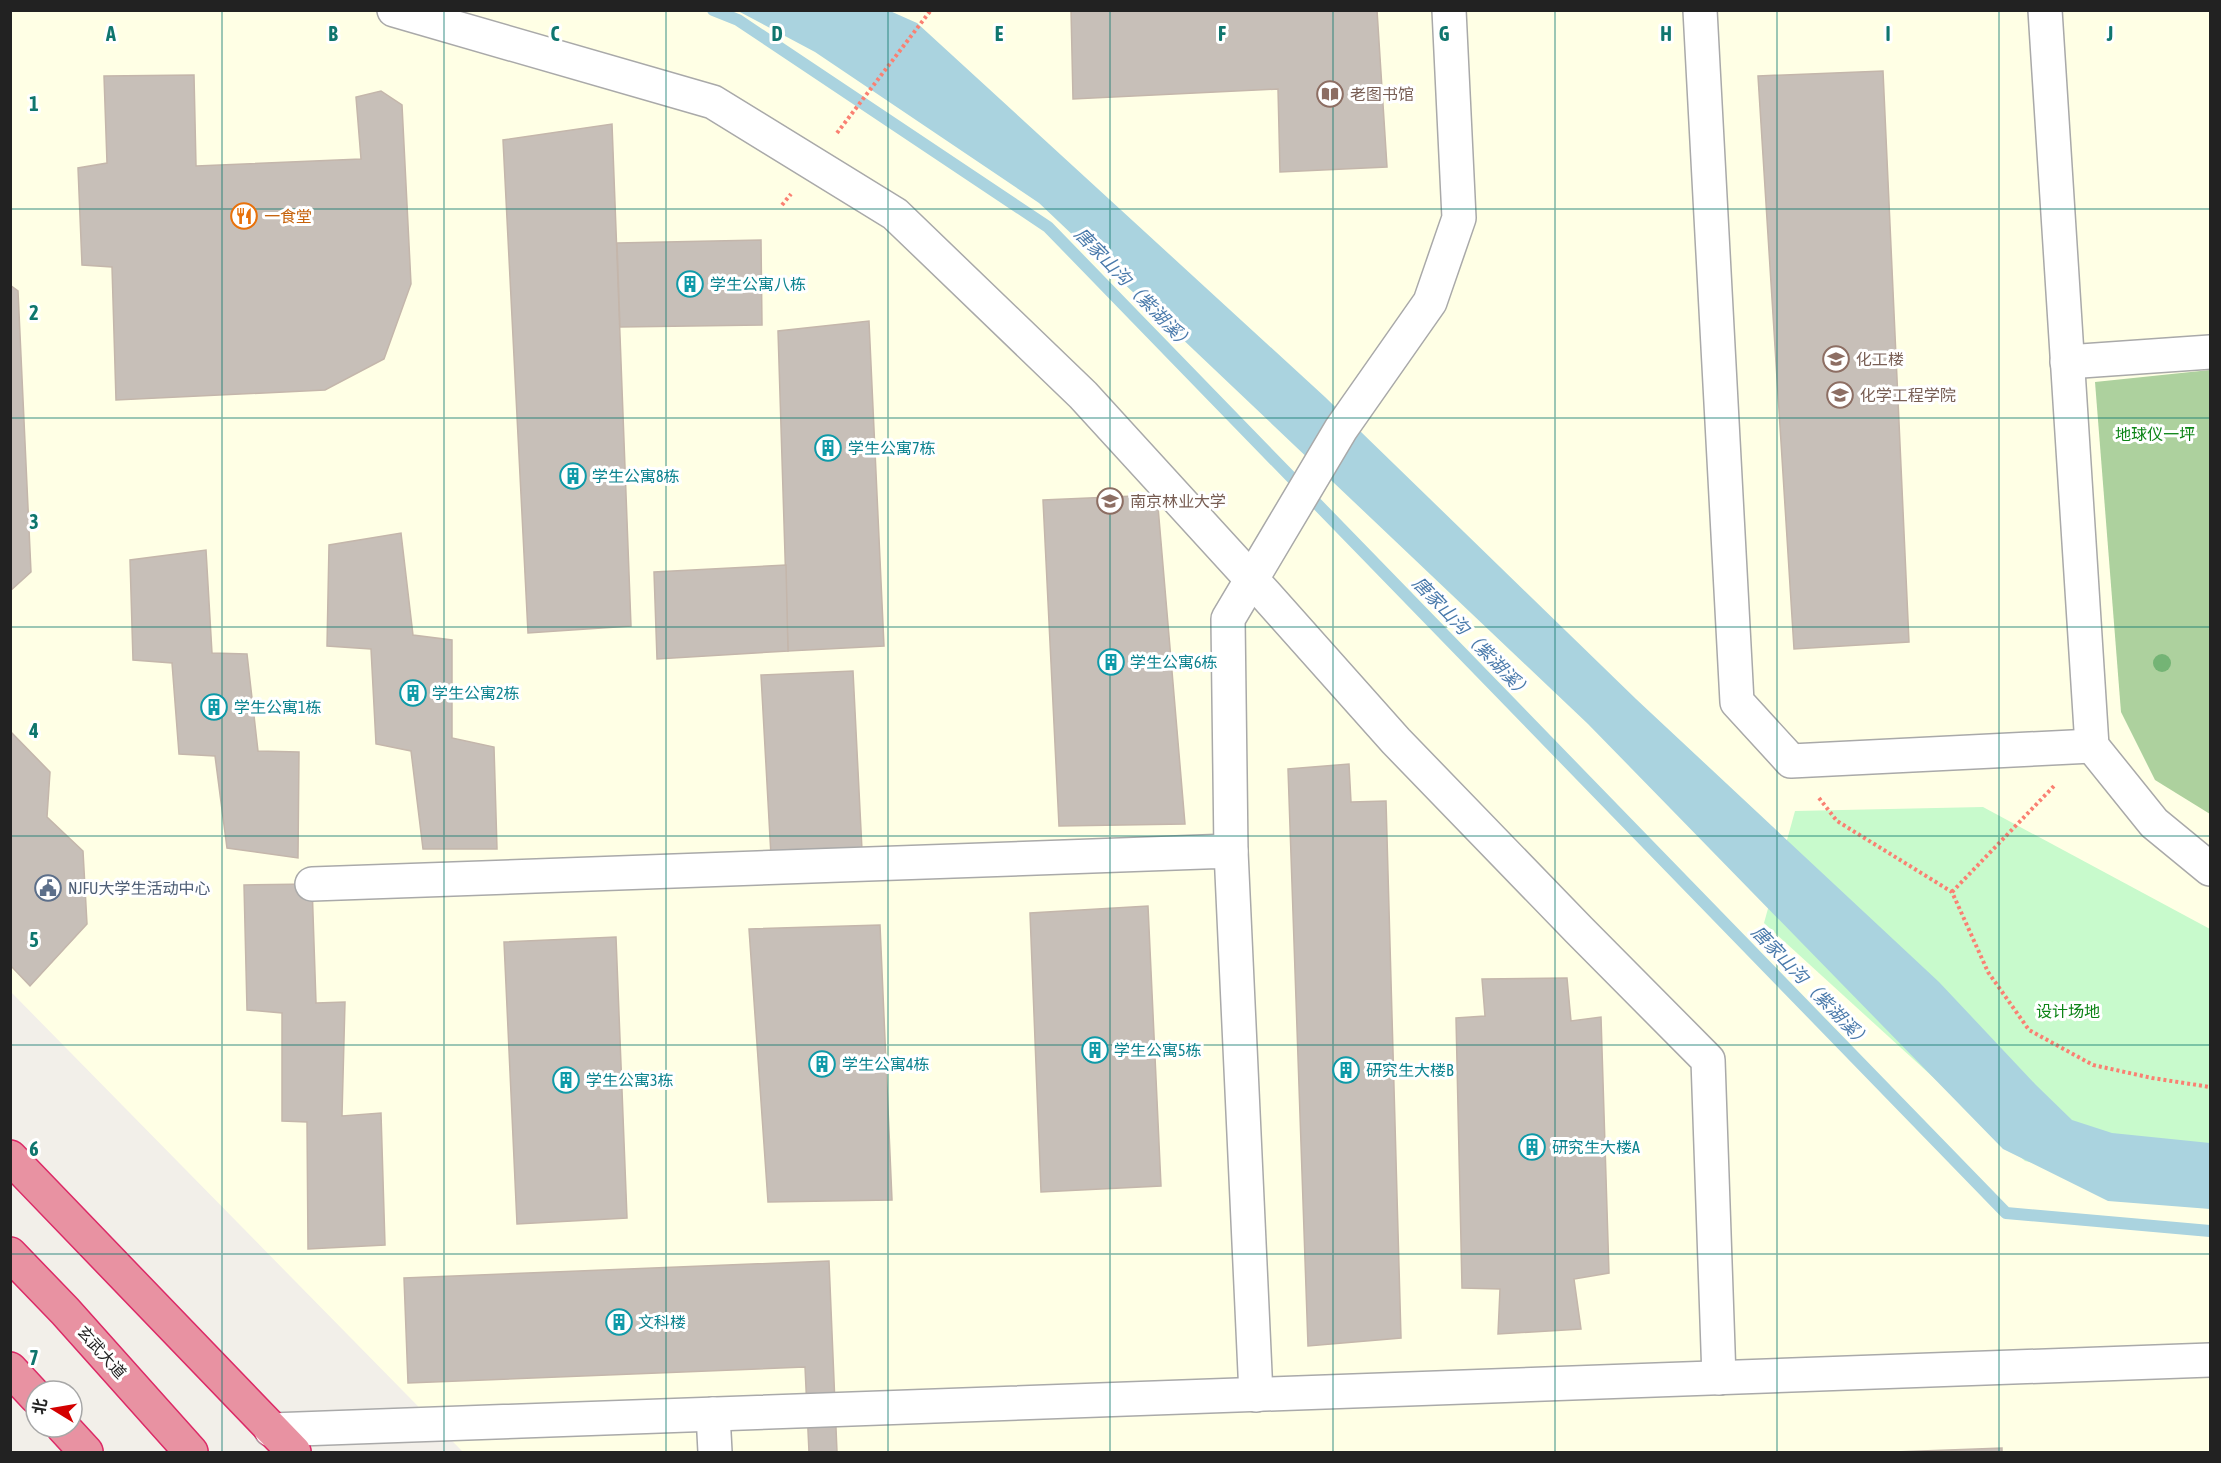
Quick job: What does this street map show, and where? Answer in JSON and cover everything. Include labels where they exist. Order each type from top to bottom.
[{"type":"highway","points":[[10,1157],[294,1452]]},
{"type":"highway","name":"玄武大道","points":[[10,1254],[65,1311],[191,1452]]},
{"type":"highway","points":[[10,1369],[24,1384]]},
{"type":"highway","points":[[74,1439],[86,1452]]},
{"type":"lane","points":[[394,10],[713,102],[895,214],[1083,395],[1252,579],[1396,741],[1570,922],[1708,1060],[1719,1378]]},
{"type":"lane","points":[[1256,1395],[1231,851],[1228,619],[1341,429],[1430,302],[1459,218],[1449,10]]},
{"type":"lane","points":[[1700,10],[1737,702],[1791,761],[2092,746]]},
{"type":"lane","points":[[2045,10],[2092,746],[2154,823],[2211,868]]},
{"type":"lane","points":[[2067,362],[2211,352]]},
{"type":"lane","points":[[312,884],[1231,851]]},
{"type":"lane","points":[[272,1430],[2211,1360]]},
{"type":"lane","points":[[713,1414],[715,1452]]},
{"type":"path","points":[[846,122],[931,10]]},
{"type":"path","points":[[1952,892],[2092,746]]},
{"type":"path","points":[[1791,761],[1837,821],[1952,892],[1988,972],[2029,1030],[2093,1065],[2152,1078],[2211,1087]]},
{"type":"shaded area","name":"南京林业大学","points":[[10,11],[2210,11],[2210,1452],[463,1452],[11,992]]},
{"type":"green space","name":"地球仪一坪","points":[[2210,370],[2210,814],[2155,780],[2121,712],[2095,382]]},
{"type":"green space","name":"设计场地","points":[[1983,807],[2210,929],[2210,1200],[2025,1161],[1764,923],[1795,811]]},
{"type":"water","points":[[738,11],[890,11],[917,23],[1325,397],[1636,699],[1939,982],[2072,1120],[2112,1133],[2210,1143],[2210,1209],[2108,1201],[2003,1149],[1588,724],[1039,203],[815,52]]},
{"type":"building","name":"老图书馆","points":[[1071,10],[1377,10],[1387,167],[1280,172],[1278,89],[1073,99]]},
{"type":"building","name":"化工楼","points":[[1883,71],[1909,642],[1794,649],[1758,76]]},
{"type":"building","name":"一食堂","points":[[194,75],[196,166],[361,159],[356,97],[381,91],[402,105],[411,284],[384,359],[325,390],[116,400],[112,267],[82,265],[78,168],[107,163],[104,76]]},
{"type":"building","name":"学生公寓8栋","points":[[612,124],[631,626],[528,633],[503,140]]},
{"type":"building","name":"学生公寓八栋","points":[[761,240],[762,325],[620,327],[617,243]]},
{"type":"building","points":[[10,285],[18,291],[31,572],[10,591]]},
{"type":"building","name":"学生公寓7栋","points":[[869,321],[884,646],[788,651],[778,331]]},
{"type":"building","name":"学生公寓6栋","points":[[1157,495],[1185,824],[1059,826],[1043,500]]},
{"type":"building","name":"学生公寓2栋","points":[[401,533],[413,635],[452,640],[452,738],[494,747],[497,849],[423,849],[411,751],[376,744],[371,649],[327,646],[329,545]]},
{"type":"building","name":"学生公寓1栋","points":[[206,550],[212,653],[247,654],[258,751],[299,752],[298,858],[227,848],[215,756],[179,754],[172,663],[133,660],[130,560]]},
{"type":"building","points":[[786,565],[788,651],[657,659],[654,572]]},
{"type":"building","points":[[853,671],[862,850],[771,856],[761,675]]},
{"type":"building","name":"NJFU大学生活动中心","points":[[10,731],[50,772],[47,817],[83,851],[87,924],[30,986],[10,965]]},
{"type":"building","name":"研究生大楼B","points":[[1349,764],[1351,802],[1386,801],[1401,1338],[1308,1346],[1288,769]]},
{"type":"building","points":[[312,884],[316,1003],[345,1002],[342,1116],[381,1113],[385,1245],[308,1249],[307,1122],[282,1121],[282,1013],[247,1010],[244,885]]},
{"type":"building","name":"学生公寓5栋","points":[[1148,906],[1161,1186],[1041,1192],[1030,913]]},
{"type":"building","name":"学生公寓4栋","points":[[880,925],[892,1200],[768,1202],[749,929]]},
{"type":"building","name":"学生公寓3栋","points":[[616,937],[627,1218],[517,1224],[504,942]]},
{"type":"building","name":"研究生大楼A","points":[[1567,978],[1571,1021],[1601,1017],[1609,1273],[1574,1279],[1581,1329],[1498,1334],[1500,1289],[1462,1288],[1456,1018],[1485,1016],[1482,979]]},
{"type":"building","name":"文科楼","points":[[829,1261],[837,1452],[809,1452],[805,1367],[408,1383],[404,1278]]},
{"type":"building","points":[[2002,1448],[2002,1452],[1894,1452]]},
{"type":"waterway","name":"唐家山沟（紫湖溪）","points":[[713,10],[738,20],[1048,227],[2006,1213],[2210,1231]]},
{"type":"place","name":"老图书馆","points":[[1330,94]]},
{"type":"place","name":"一食堂","points":[[244,216]]},
{"type":"place","name":"学生公寓八栋","points":[[690,284]]},
{"type":"place","name":"化工楼","points":[[1836,359]]},
{"type":"place","name":"化学工程学院","points":[[1840,395]]},
{"type":"place","name":"学生公寓7栋","points":[[828,448]]},
{"type":"place","name":"学生公寓8栋","points":[[573,476]]},
{"type":"place","name":"南京林业大学","points":[[1110,501]]},
{"type":"place","name":"学生公寓6栋","points":[[1111,662]]},
{"type":"place","name":"学生公寓2栋","points":[[413,693]]},
{"type":"place","name":"学生公寓1栋","points":[[214,707]]},
{"type":"place","name":"NJFU大学生活动中心","points":[[48,888]]},
{"type":"place","name":"学生公寓5栋","points":[[1095,1050]]},
{"type":"place","name":"学生公寓4栋","points":[[822,1064]]},
{"type":"place","name":"研究生大楼B","points":[[1346,1070]]},
{"type":"place","name":"学生公寓3栋","points":[[566,1080]]},
{"type":"place","name":"研究生大楼A","points":[[1532,1147]]},
{"type":"place","name":"文科楼","points":[[619,1322]]}]
